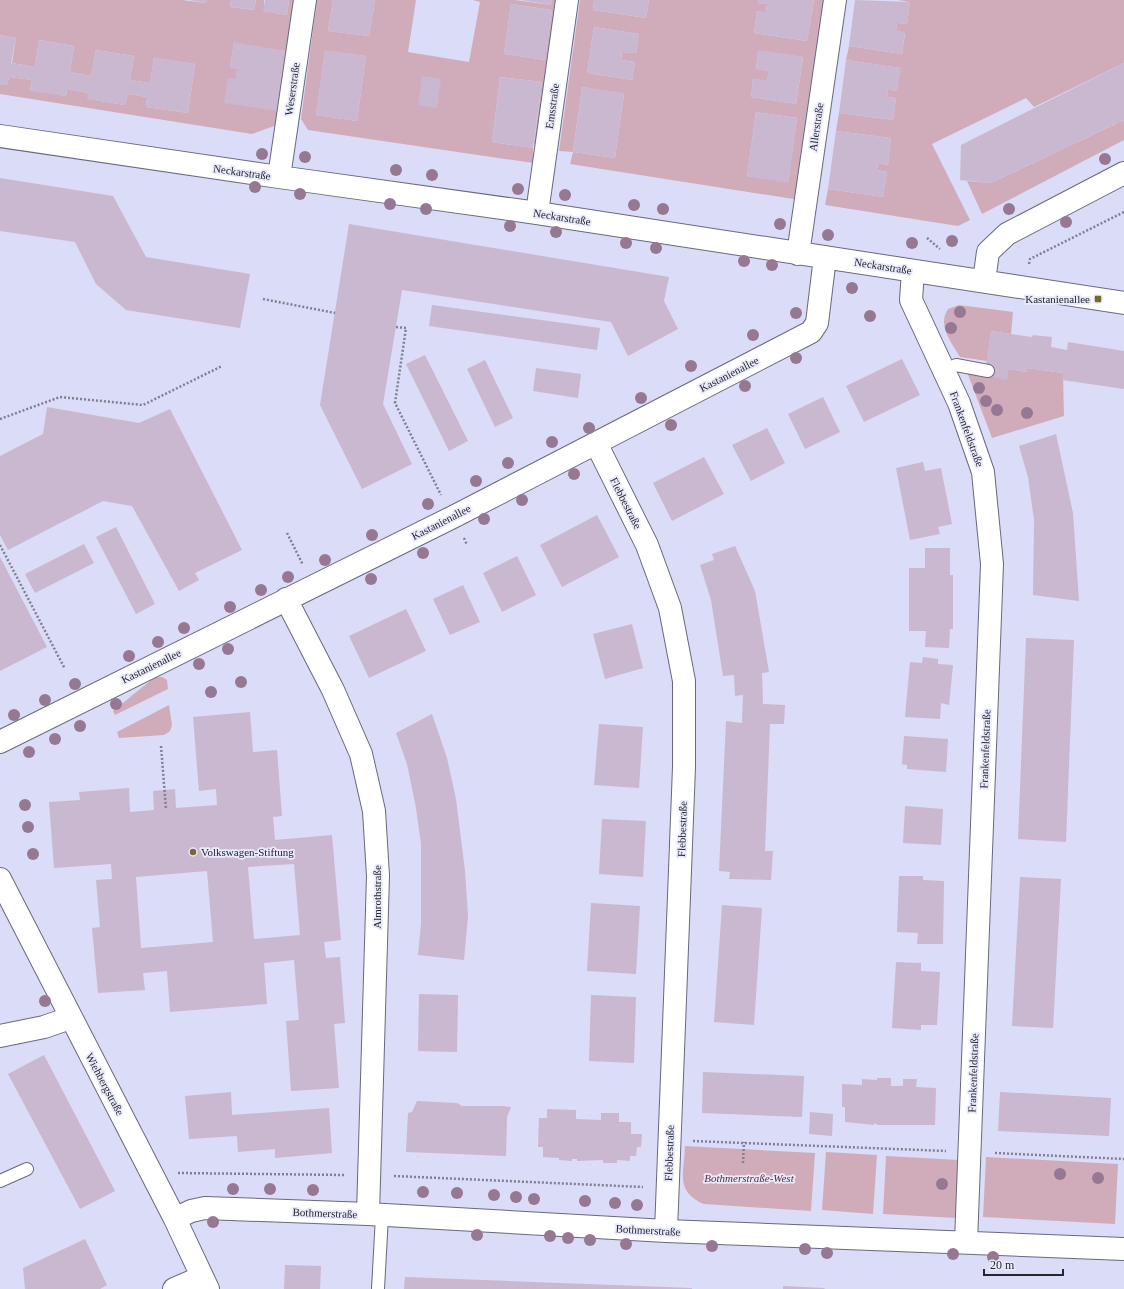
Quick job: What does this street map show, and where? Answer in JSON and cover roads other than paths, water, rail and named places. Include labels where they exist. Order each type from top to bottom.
[{"type":"street","name":"Weserstraße","points":[[279,177],[305,0]]},
{"type":"street","name":"Emsstraße","points":[[537,213],[568,0]]},
{"type":"street","name":"Allerstraße","points":[[798,254],[835,0]]},
{"type":"street","name":"Neckarstraße","points":[[0,136],[537,213],[1124,303]]},
{"type":"street","points":[[984,281],[988,252],[1007,234],[1124,173]]},
{"type":"street","name":"Kastanienallee","points":[[0,742],[453,517],[811,332],[817,323],[825,257]]},
{"type":"street","name":"Frankenfeldstraße","points":[[913,271],[911,300],[945,370],[959,403],[982,472],[992,564],[966,1242]]},
{"type":"street","name":"Flebbestraße","points":[[596,443],[648,545],[670,608],[684,681],[684,767],[666,1231]]},
{"type":"street","name":"Almrothstraße","points":[[286,599],[334,690],[360,754],[374,811],[378,876],[370,1175],[375,1215]]},
{"type":"street","name":"Wiehbergstraße","points":[[0,879],[70,1018],[175,1219],[205,1283]]},
{"type":"street","points":[[0,1036],[44,1027],[70,1018]]},
{"type":"street","name":"Bothmerstraße","points":[[175,1219],[191,1211],[205,1208],[375,1215],[666,1231],[1124,1249]]},
{"type":"street","points":[[174,1289],[205,1283]]},
{"type":"lane","points":[[945,370],[956,365],[988,371]]},
{"type":"lane","points":[[0,1181],[27,1169]]},
{"type":"lane","points":[[375,1215],[378,1289]]},
{"type":"place","name":"Kastanienallee","points":[[1098,299]]},
{"type":"place","name":"Volkswagen-Stiftung","points":[[193,852]]},
{"type":"park label","name":"Bothmerstraße-West","points":[[749,1178]]}]
